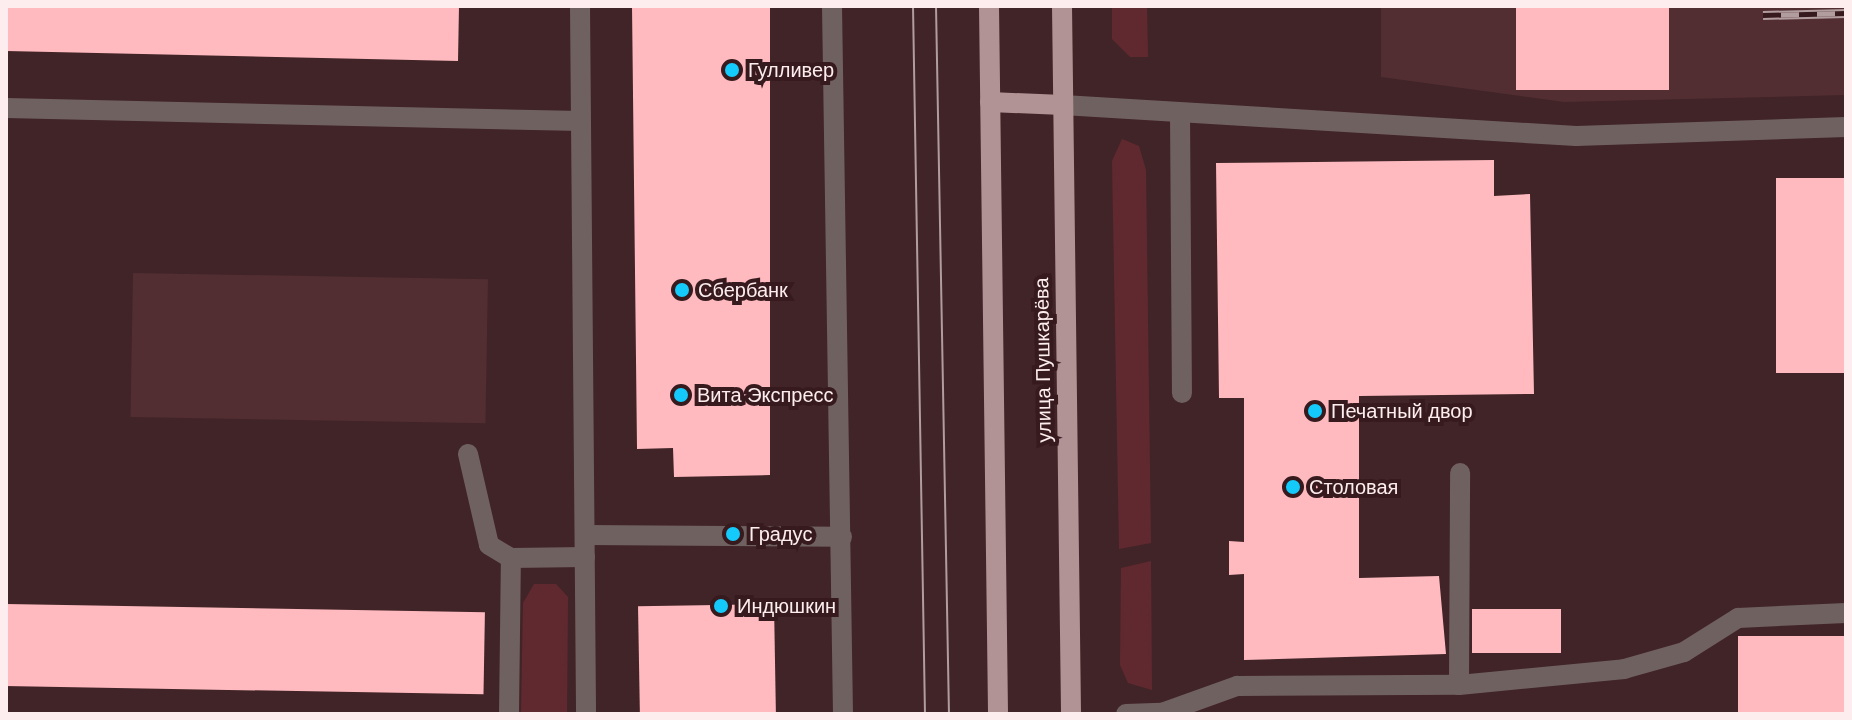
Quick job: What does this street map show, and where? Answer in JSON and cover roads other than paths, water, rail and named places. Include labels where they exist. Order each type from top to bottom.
[{"type":"main road","points":[[989,6],[998,714]]},
{"type":"main road","name":"улица Пушкарёва","points":[[1062,6],[1071,714]]},
{"type":"main road","points":[[990,102],[1063,105]]},
{"type":"street","points":[[580,6],[586,714]]},
{"type":"street","points":[[832,6],[843,714]]},
{"type":"street","points":[[1063,105],[1576,136],[1846,127]]},
{"type":"street","points":[[6,108],[581,121]]},
{"type":"street","points":[[1180,114],[1182,393]]},
{"type":"street","points":[[468,454],[489,545],[511,558],[585,557]]},
{"type":"street","points":[[1459,685],[1460,473]]},
{"type":"street","points":[[585,535],[842,537]]},
{"type":"street","points":[[509,714],[511,558]]},
{"type":"street","points":[[1126,714],[1162,713],[1237,686],[1459,685],[1624,669],[1684,652],[1738,618],[1846,613]]},
{"type":"tram line","points":[[913,6],[925,714]]},
{"type":"tram line","points":[[936,6],[949,714]]},
{"type":"railway","points":[[1763,15],[1846,13]]},
{"type":"place","name":"Гулливер","points":[[732,70]]},
{"type":"place","name":"Сбербанк","points":[[682,290]]},
{"type":"place","name":"Вита Экспресс","points":[[681,395]]},
{"type":"place","name":"Печатный двор","points":[[1315,411]]},
{"type":"place","name":"Столовая","points":[[1293,487]]},
{"type":"place","name":"Градус","points":[[733,534]]},
{"type":"place","name":"Индюшкин","points":[[721,606]]}]
